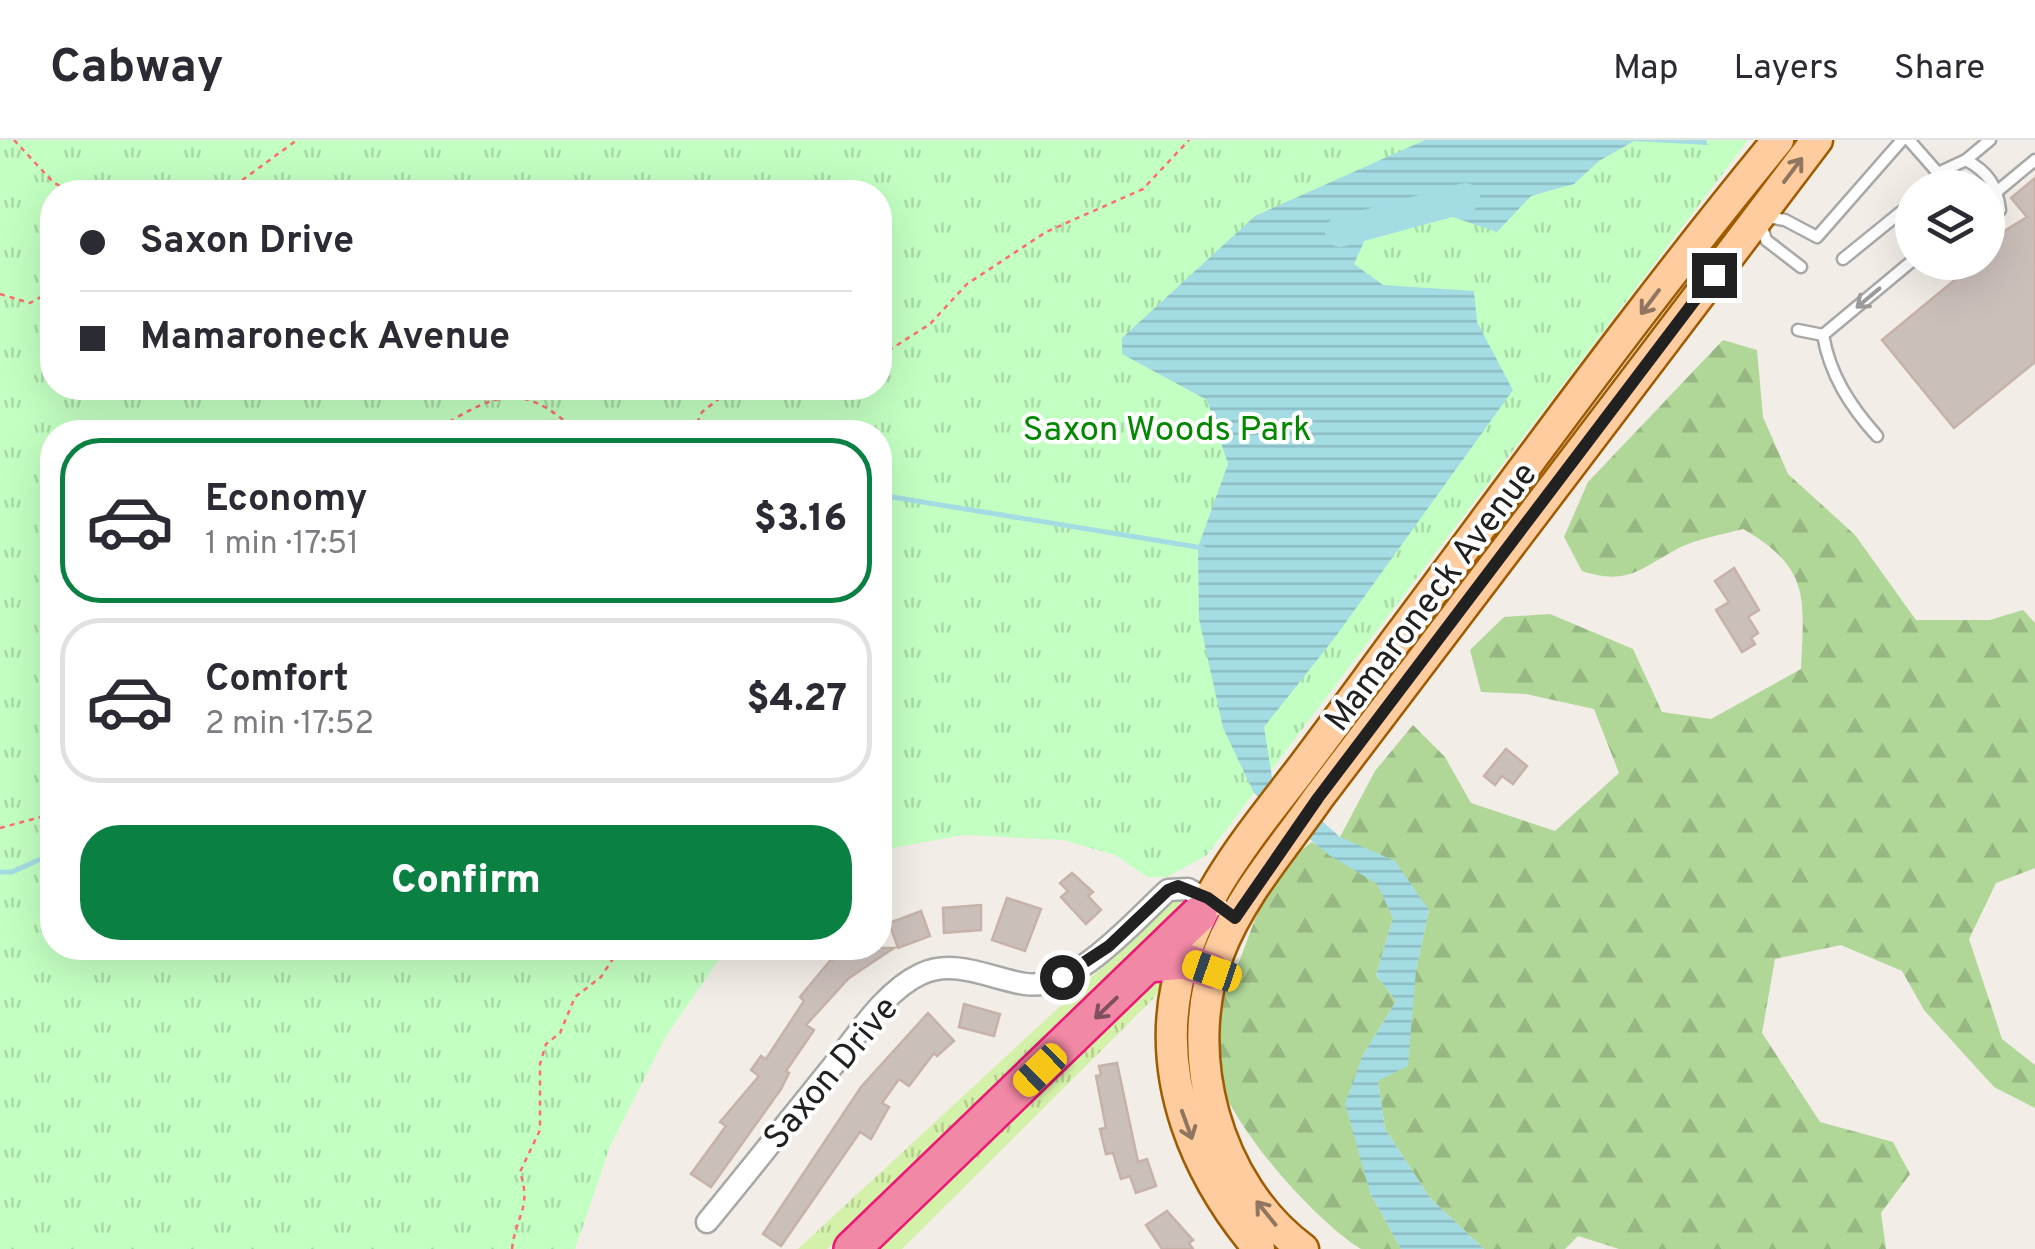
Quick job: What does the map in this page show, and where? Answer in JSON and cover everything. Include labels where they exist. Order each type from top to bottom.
[{"type":"highway","points":[[852,1249],[1148,964],[1203,906]]},
{"type":"highway","points":[[1148,964],[1198,966]]},
{"type":"main road","name":"Mamaroneck Avenue","points":[[1303,1249],[1259,1204],[1235,1171],[1220,1136],[1205,1076],[1206,1014],[1198,966],[1203,906],[1293,779],[1778,140]]},
{"type":"main road","name":"Mamaroneck Avenue","points":[[1258,1249],[1214,1188],[1178,1099],[1172,1038],[1198,966],[1318,798],[1817,140]]},
{"type":"street","points":[[1732,197],[1758,216]]},
{"type":"street","name":"Saxon Drive","points":[[707,1222],[902,985],[924,972],[970,969],[1028,985],[1044,984],[1109,946],[1168,890],[1178,886],[1203,906]]},
{"type":"street","points":[[1203,906],[1235,918]]},
{"type":"lane","points":[[1801,267],[1766,240],[1758,216],[1785,220],[1817,237],[1906,140],[1935,170]]},
{"type":"lane","points":[[1944,170],[1966,160],[1990,140]]},
{"type":"lane","points":[[1966,160],[1984,170]]},
{"type":"lane","points":[[2005,185],[2035,160]]},
{"type":"lane","points":[[1843,259],[1895,217]]},
{"type":"lane","points":[[1823,335],[1895,275]]},
{"type":"lane","points":[[1798,330],[1823,335]]},
{"type":"lane","points":[[1823,335],[1827,357],[1850,405],[1877,436]]},
{"type":"path","points":[[14,140],[51,180]]},
{"type":"path","points":[[243,180],[298,140]]},
{"type":"path","points":[[892,348],[930,324],[967,284],[1046,232],[1143,189],[1189,140]]},
{"type":"path","points":[[0,294],[30,303],[40,298]]},
{"type":"path","points":[[459,420],[504,400]]},
{"type":"path","points":[[538,400],[566,420]]},
{"type":"path","points":[[698,420],[718,400]]},
{"type":"path","points":[[0,828],[40,817]]},
{"type":"path","points":[[512,1249],[514,1229],[528,1196],[520,1172],[540,1130],[540,1064],[546,1044],[560,1033],[575,997],[601,977],[612,960]]},
{"type":"green space","name":"Saxon Woods Park","points":[[0,140],[1748,140],[1207,855],[1167,877],[1147,877],[1115,855],[1063,840],[964,835],[892,848],[892,420],[40,420],[40,960],[719,960],[666,1036],[610,1146],[575,1249],[0,1249]]},
{"type":"green space","points":[[1723,340],[1757,350],[1763,417],[1788,474],[1855,535],[1916,620],[1990,620],[2023,610],[2035,623],[2035,868],[1996,883],[1969,939],[2002,1039],[2035,1065],[2035,1108],[1994,1087],[1924,1010],[1902,971],[1841,945],[1775,959],[1762,1033],[1820,1122],[1893,1142],[1910,1174],[1881,1213],[1886,1249],[1619,1249],[1578,1236],[1565,1249],[1484,1249],[1430,1198],[1385,1129],[1378,1081],[1416,970],[1429,910],[1340,837],[1375,771],[1413,725],[1445,757],[1471,803],[1555,831],[1619,773],[1594,709],[1526,694],[1481,692],[1470,650],[1504,617],[1550,614],[1633,649],[1662,712],[1711,719],[1801,669],[1803,623],[1799,587],[1781,557],[1743,529],[1690,543],[1635,572],[1613,577],[1582,571],[1564,537],[1588,482]]},
{"type":"green space","points":[[1312,842],[1378,884],[1393,918],[1376,975],[1396,1001],[1362,1057],[1370,1193],[1401,1249],[1361,1249],[1316,1213],[1266,1158],[1244,1127],[1215,1068],[1211,1043],[1215,1022],[1256,918],[1277,877]]},
{"type":"green space","points":[[1177,898],[1182,903],[1060,1029],[827,1249],[798,1249]]},
{"type":"green space","points":[[1160,976],[1163,983],[1155,997],[902,1249],[872,1249]]},
{"type":"water","points":[[1425,140],[1706,140],[1708,145],[1634,141],[1599,161],[1574,184],[1531,196],[1497,232],[1414,204],[1372,224],[1354,264],[1383,285],[1474,291],[1477,322],[1513,390],[1336,636],[1264,727],[1272,777],[1340,837],[1395,861],[1429,910],[1416,970],[1408,1066],[1378,1081],[1385,1129],[1430,1198],[1484,1249],[1401,1249],[1370,1193],[1345,1104],[1362,1057],[1396,1001],[1376,975],[1393,918],[1377,884],[1329,855],[1254,793],[1223,728],[1199,619],[1198,547],[1228,464],[1207,400],[1122,354],[1122,338],[1255,216]]},
{"type":"building","points":[[2035,178],[2035,362],[1954,428],[1882,340],[1955,280],[2005,280],[2005,231],[2027,217],[2011,198]]},
{"type":"building","points":[[1734,568],[1759,610],[1748,617],[1758,633],[1751,638],[1755,644],[1742,652],[1716,610],[1729,602],[1715,581]]},
{"type":"building","points":[[1506,749],[1527,766],[1513,784],[1502,776],[1495,785],[1484,776]]},
{"type":"building","points":[[1072,873],[1093,892],[1088,896],[1101,910],[1086,924],[1061,897],[1068,891],[1060,883]]},
{"type":"building","points":[[1007,898],[1041,909],[1025,951],[992,940]]},
{"type":"building","points":[[981,905],[981,930],[944,933],[943,908]]},
{"type":"building","points":[[921,911],[930,936],[898,948],[892,922]]},
{"type":"building","points":[[876,960],[849,978],[806,1025],[814,1030],[786,1071],[789,1073],[781,1089],[711,1187],[691,1174],[726,1126],[720,1122],[759,1076],[751,1070],[761,1056],[766,1059],[804,1001],[800,997],[829,962]]},
{"type":"building","points":[[964,1004],[1000,1014],[994,1036],[959,1027]]},
{"type":"building","points":[[928,1013],[954,1041],[937,1056],[934,1053],[909,1086],[899,1079],[882,1103],[889,1107],[871,1139],[860,1132],[781,1246],[763,1234],[861,1087]]},
{"type":"building","points":[[1117,1063],[1138,1162],[1147,1159],[1156,1186],[1136,1193],[1130,1176],[1121,1179],[1113,1153],[1106,1154],[1100,1129],[1106,1128],[1096,1076],[1101,1075],[1099,1066]]},
{"type":"building","points":[[1167,1211],[1193,1240],[1189,1243],[1193,1249],[1162,1249],[1146,1225]]},
{"type":"waterway","points":[[1340,232],[1465,198]]},
{"type":"waterway","points":[[892,497],[1203,548]]},
{"type":"waterway","points":[[0,872],[12,872],[40,859]]},
{"type":"route","points":[[1062,977],[1109,946],[1168,890],[1178,886],[1208,898],[1235,918],[1318,798],[1714,275]]}]
